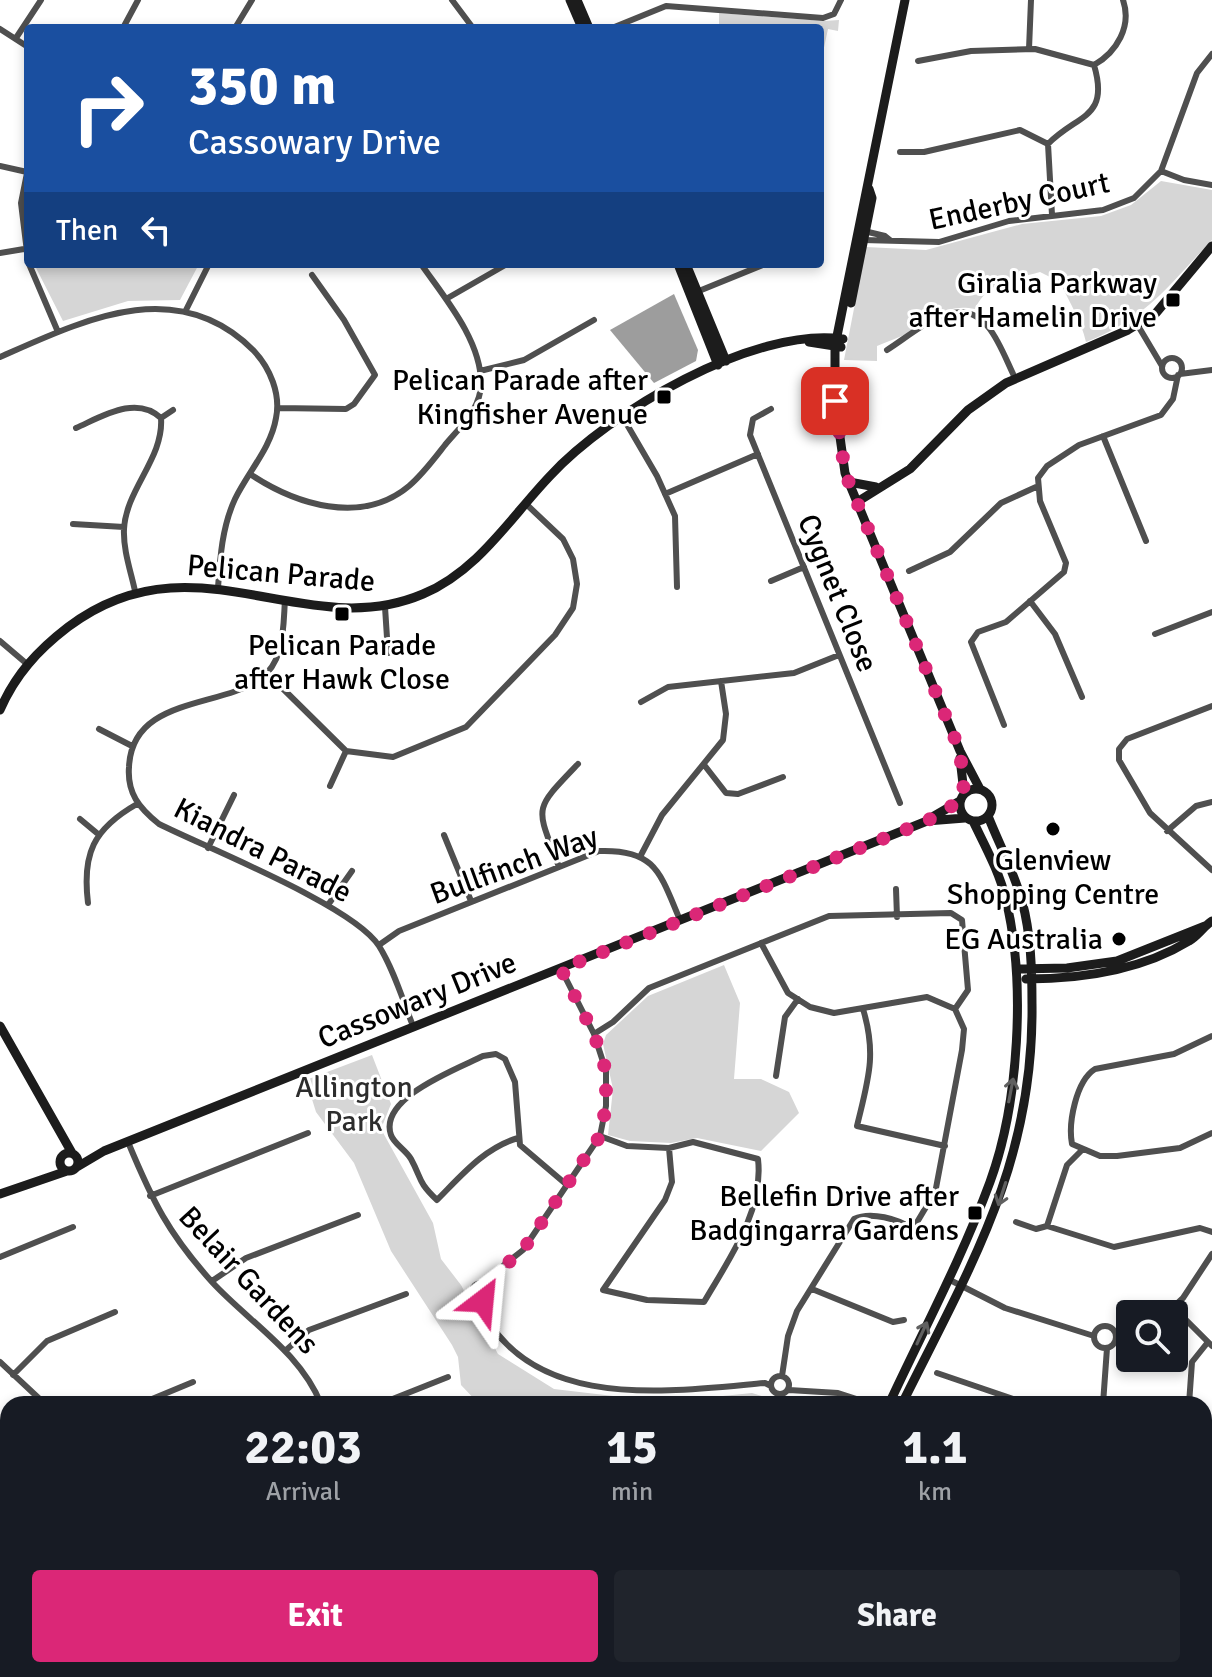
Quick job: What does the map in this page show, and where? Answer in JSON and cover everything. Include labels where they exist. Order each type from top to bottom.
[{"type":"street","points":[[25,24],[41,0]]},
{"type":"street","points":[[125,24],[138,0]]},
{"type":"street","points":[[237,24],[252,0]]},
{"type":"street","points":[[452,0],[470,24]]},
{"type":"street","points":[[570,0],[580,24]]},
{"type":"street","points":[[577,0],[587,24]]},
{"type":"street","points":[[620,24],[665,3],[823,18],[834,14],[841,0]]},
{"type":"street","points":[[1029,49],[1031,0]]},
{"type":"street","points":[[918,61],[971,51],[1029,49],[1094,65],[1112,55],[1121,35],[1128,13],[1123,0]]},
{"type":"street","points":[[904,1],[834,376],[841,451],[849,482],[960,751],[980,789],[990,796],[992,803],[988,816],[1021,898],[1032,974],[1032,1062],[1017,1142],[1002,1195],[906,1396]]},
{"type":"street","points":[[16,38],[24,26]]},
{"type":"street","points":[[0,29],[24,44]]},
{"type":"street","name":"Enderby Court","points":[[862,235],[885,236],[890,240],[939,242],[1009,221],[1103,210],[1134,198],[1161,171],[1197,73],[1212,54]]},
{"type":"street","points":[[1048,144],[1089,115],[1094,108],[1098,100],[1099,81],[1094,65]]},
{"type":"street","points":[[900,152],[924,152],[1020,130],[1048,144]]},
{"type":"street","points":[[1048,144],[1052,215]]},
{"type":"street","points":[[0,166],[24,170]]},
{"type":"street","points":[[1161,171],[1184,180],[1212,185]]},
{"type":"street","points":[[0,253],[24,249],[21,203],[24,186]]},
{"type":"street","points":[[857,502],[876,487],[910,469],[968,410],[1015,378],[1156,313],[1212,246]]},
{"type":"street","points":[[31,268],[58,332]]},
{"type":"street","points":[[185,312],[207,268]]},
{"type":"street","points":[[250,474],[282,495],[315,505],[368,505],[390,498],[418,478],[473,412],[481,393],[480,371],[468,338],[424,268]]},
{"type":"street","points":[[446,299],[500,268]]},
{"type":"street","points":[[680,268],[694,293]]},
{"type":"street","points":[[687,268],[722,363]]},
{"type":"street","points":[[694,293],[755,268]]},
{"type":"street","points":[[278,408],[346,409],[354,404],[375,375],[344,320],[312,275]]},
{"type":"street","points":[[0,357],[105,314],[132,309],[185,312],[227,329],[258,355],[273,381],[278,408],[273,429],[236,497],[224,532],[218,588]]},
{"type":"street","points":[[887,350],[948,312],[970,312],[989,327],[1015,378]]},
{"type":"street","points":[[480,371],[524,360],[594,320]]},
{"type":"street","points":[[1137,324],[1156,350],[1174,392]]},
{"type":"street","name":"Pelican Parade","points":[[0,710],[27,664],[90,610],[135,591],[172,587],[218,588],[285,600],[385,607],[421,595],[463,571],[575,451],[621,416],[722,363],[787,342],[839,343]]},
{"type":"street","points":[[1156,350],[1196,371]]},
{"type":"street","points":[[1163,366],[1169,359]]},
{"type":"street","points":[[909,571],[950,552],[1001,503],[1036,487],[1047,466],[1079,445],[1161,415],[1174,392],[1179,361]]},
{"type":"street","points":[[1169,377],[1212,370]]},
{"type":"street","points":[[76,428],[135,406],[153,410],[161,418],[162,437],[135,489],[124,527],[135,591]]},
{"type":"street","name":"Cygnet Close","points":[[771,409],[753,419],[750,435],[900,803]]},
{"type":"street","points":[[161,418],[173,410]]},
{"type":"street","points":[[621,416],[665,494],[678,537],[677,587]]},
{"type":"street","points":[[1103,436],[1146,541]]},
{"type":"street","points":[[665,494],[758,454]]},
{"type":"street","points":[[849,482],[876,487]]},
{"type":"street","points":[[1004,725],[971,642],[978,632],[1006,622],[1064,572],[1066,563],[1036,487]]},
{"type":"street","points":[[266,672],[346,751],[393,757],[466,727],[555,635],[573,608],[577,584],[573,559],[563,539],[525,503]]},
{"type":"street","points":[[73,524],[124,527]]},
{"type":"street","points":[[771,581],[804,567]]},
{"type":"street","points":[[99,729],[132,746],[148,725],[171,711],[259,680],[277,660],[285,600]]},
{"type":"street","points":[[1030,601],[1055,634],[1082,697]]},
{"type":"street","points":[[385,607],[388,653]]},
{"type":"street","points":[[1155,634],[1212,612]]},
{"type":"street","points":[[0,641],[27,664]]},
{"type":"street","points":[[641,702],[668,687],[794,673],[839,655]]},
{"type":"street","points":[[641,855],[662,815],[705,766],[723,740],[726,714],[721,681]]},
{"type":"street","points":[[1212,706],[1127,739],[1119,749],[1119,760],[1150,813],[1212,870]]},
{"type":"street","name":"Kiandra Parade","points":[[132,746],[128,783],[137,804],[159,824],[328,905],[358,924],[379,945],[413,1026]]},
{"type":"street","points":[[330,786],[346,751]]},
{"type":"street","points":[[893,1396],[948,1279],[994,1166],[1012,1085],[1016,974],[1005,896],[969,820],[960,810],[960,751]]},
{"type":"street","points":[[559,867],[542,819],[543,801],[578,764]]},
{"type":"street","points":[[705,766],[726,793],[738,794],[783,777]]},
{"type":"street","points":[[962,797],[980,789]]},
{"type":"street","points":[[208,848],[234,795]]},
{"type":"street","name":"Cassowary Drive","points":[[0,1194],[72,1169],[104,1151],[927,821],[962,797]]},
{"type":"street","points":[[1167,831],[1196,806],[1212,802]]},
{"type":"street","points":[[88,903],[84,868],[98,834],[137,804]]},
{"type":"street","points":[[969,820],[988,816]]},
{"type":"street","points":[[80,819],[98,834]]},
{"type":"street","name":"Cassowary Drive","points":[[927,821],[969,820]]},
{"type":"street","points":[[444,835],[471,901]]},
{"type":"street","name":"Bullfinch Way","points":[[379,945],[399,931],[599,851],[625,850],[641,855],[659,871],[680,920]]},
{"type":"street","points":[[328,905],[352,871]]},
{"type":"street","points":[[896,889],[897,917]]},
{"type":"street","points":[[594,1034],[613,1022],[649,988],[829,916],[897,917],[951,913],[962,920],[968,990],[955,1009]]},
{"type":"street","points":[[1016,974],[1136,966],[1188,942],[1208,924]]},
{"type":"street","points":[[761,943],[788,993],[810,1007],[834,1013],[927,997],[955,1009],[964,1029],[962,1050],[936,1188]]},
{"type":"street","points":[[561,969],[594,1034],[606,1071],[606,1106],[600,1136],[523,1250],[484,1285],[472,1291],[503,1343],[516,1354],[576,1385],[668,1391],[765,1383],[777,1394],[800,1388],[847,1396]]},
{"type":"street","points":[[776,1076],[785,1017],[798,999]]},
{"type":"street","points":[[863,1009],[871,1034],[873,1065],[857,1126],[945,1146]]},
{"type":"street","points":[[0,1026],[29,1072],[57,1131],[74,1154],[72,1169],[60,1165],[57,1131]]},
{"type":"street","points":[[1212,1036],[1174,1054],[1095,1069],[1086,1075],[1079,1090],[1070,1132],[1072,1144],[1081,1151],[1100,1156],[1170,1150],[1212,1133]]},
{"type":"street","points":[[518,1138],[501,1143],[475,1162],[437,1200],[419,1182],[410,1158],[391,1136],[390,1118],[404,1097],[483,1056],[496,1054],[505,1059],[515,1082],[520,1145],[542,1167],[567,1185]]},
{"type":"street","points":[[150,1196],[308,1133]]},
{"type":"street","points":[[600,1136],[627,1146],[669,1148],[693,1142],[758,1159],[760,1179],[742,1238],[704,1302],[647,1300],[603,1290],[665,1200],[672,1182],[669,1148]]},
{"type":"street","name":"Belair Gardens","points":[[128,1142],[150,1196],[170,1232],[212,1281],[306,1373],[317,1396]]},
{"type":"street","name":"Cassowary Drive","points":[[32,1181],[61,1157],[104,1151]]},
{"type":"street","points":[[1047,1226],[1067,1165],[1081,1151]]},
{"type":"street","points":[[782,1376],[788,1336],[797,1311],[854,1219],[864,1214],[902,1222],[913,1229],[932,1197]]},
{"type":"street","points":[[212,1281],[246,1258],[358,1215]]},
{"type":"street","points":[[1016,1222],[1036,1229],[1047,1226],[1105,1247],[1200,1228],[1212,1232]]},
{"type":"street","points":[[0,1257],[73,1227]]},
{"type":"street","points":[[1180,1300],[1212,1254]]},
{"type":"street","points":[[948,1279],[1005,1308],[1094,1336],[1099,1346],[1107,1348],[1114,1345],[1116,1337],[1108,1326],[1101,1327],[1094,1336]]},
{"type":"street","points":[[484,1285],[486,1315]]},
{"type":"street","points":[[812,1289],[893,1322],[904,1320]]},
{"type":"street","points":[[285,1351],[309,1330],[406,1294]]},
{"type":"street","points":[[477,1300],[486,1299]]},
{"type":"street","points":[[13,1375],[47,1341],[115,1312]]},
{"type":"street","points":[[1188,1322],[1210,1344],[1192,1362],[1190,1396]]},
{"type":"street","points":[[1104,1396],[1107,1348]]},
{"type":"street","points":[[0,1362],[36,1396]]},
{"type":"street","points":[[937,1373],[1005,1396]]},
{"type":"street","points":[[771,1386],[773,1380],[782,1376]]},
{"type":"street","points":[[782,1376],[788,1380],[789,1390]]},
{"type":"street","points":[[400,1396],[448,1377]]},
{"type":"street","points":[[159,1396],[193,1382]]},
{"type":"green space","points":[[719,13],[839,20],[838,31],[828,29],[824,48],[824,24],[719,24]]},
{"type":"green space","points":[[1161,181],[1212,190],[1212,240],[1155,299],[1107,333],[1086,342],[1060,282],[1040,272],[994,287],[975,309],[949,310],[877,346],[877,361],[844,360],[866,247],[926,250],[1022,224],[1101,216],[1131,205]]},
{"type":"green space","points":[[36,268],[197,268],[180,300],[128,301],[63,321]]},
{"type":"green space","points":[[724,965],[740,1003],[734,1079],[761,1079],[789,1092],[799,1113],[761,1151],[697,1138],[671,1143],[630,1141],[608,1135],[613,1089],[603,1044],[606,1035],[648,996]]},
{"type":"green space","name":"Allington Park","points":[[372,1055],[391,1104],[381,1129],[433,1223],[441,1259],[461,1285],[498,1354],[554,1389],[613,1396],[471,1396],[461,1385],[458,1357],[452,1345],[391,1251],[354,1163],[316,1112],[306,1080]]},
{"type":"green space","name":"Allington Park","points":[[752,1393],[761,1396],[723,1396]]},
{"type":"shaded area","points":[[674,294],[698,350],[696,361],[654,383],[610,330]]},
{"type":"place","name":"Giralia Parkway after Hamelin Drive","points":[[1173,300]]},
{"type":"place","name":"Pelican Parade after Kingfisher Avenue","points":[[664,397]]},
{"type":"place","name":"Pelican Parade after Hawk Close","points":[[342,614]]},
{"type":"place","name":"Glenview Shopping Centre","points":[[1053,829]]},
{"type":"place","name":"EG Australia","points":[[1119,939]]},
{"type":"place","name":"Bellefin Drive after Badgingarra Gardens","points":[[975,1213]]},
{"type":"route","points":[[483,1301],[489,1295],[488,1287],[495,1274],[523,1250],[600,1136],[606,1106],[606,1071],[594,1034],[561,969],[927,821],[960,801],[964,793],[960,751],[845,473],[835,401]]}]
